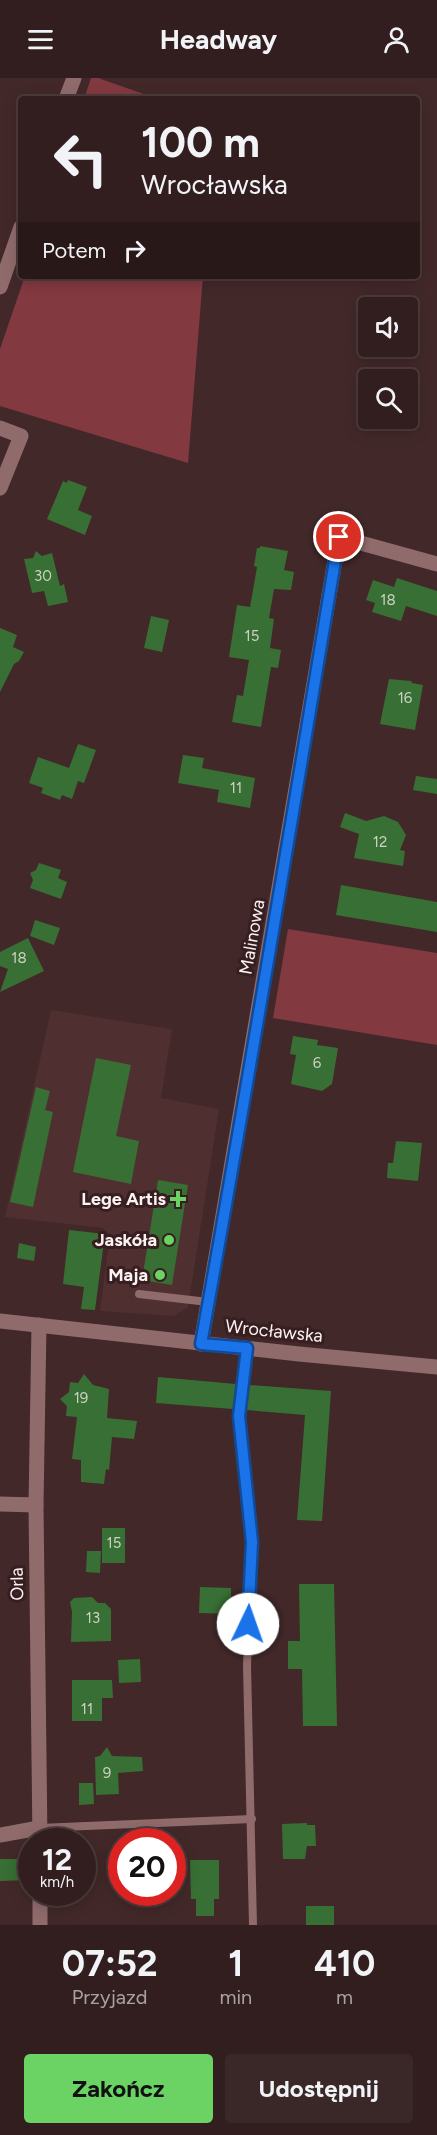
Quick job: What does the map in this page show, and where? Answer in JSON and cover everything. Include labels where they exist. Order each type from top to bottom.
[{"type":"street","points":[[67,96],[74,78]]},
{"type":"street","points":[[0,287],[18,236]]},
{"type":"street","points":[[0,428],[21,436],[0,488]]},
{"type":"street","name":"Malinowa","points":[[201,1344],[240,1128],[339,537],[437,564]]},
{"type":"street","name":"Wrocławska","points":[[0,1321],[201,1344],[437,1367]]},
{"type":"street","name":"Orla","points":[[39,1325],[36,1505],[40,1828]]},
{"type":"street","points":[[0,1504],[36,1505]]},
{"type":"street","points":[[0,1835],[18,1835]]},
{"type":"street","points":[[40,1906],[40,1925]]},
{"type":"lane","points":[[139,1294],[208,1302]]},
{"type":"lane","points":[[247,1348],[239,1416],[252,1542],[247,1666],[253,1925]]},
{"type":"lane","points":[[96,1831],[252,1819]]},
{"type":"shaded area","points":[[91,78],[98,78],[149,96],[85,96]]},
{"type":"shaded area","points":[[24,279],[203,279],[188,463],[0,406],[0,349]]},
{"type":"shaded area","points":[[288,929],[437,953],[437,1045],[273,1018]]},
{"type":"shaded area","points":[[51,1010],[172,1029],[161,1098],[219,1109],[188,1307],[174,1316],[100,1311],[110,1235],[103,1228],[5,1217]]},
{"type":"building","points":[[68,480],[87,487],[78,510],[92,516],[85,535],[47,519],[63,481],[67,483]]},
{"type":"building","points":[[260,546],[288,551],[284,570],[294,572],[291,590],[274,589],[269,618],[274,619],[270,648],[281,650],[278,668],[271,667],[261,727],[232,722],[237,695],[243,696],[249,660],[229,657],[237,605],[250,607],[257,567],[254,566],[257,548]]},
{"type":"building","points":[[36,551],[42,556],[52,553],[60,586],[64,584],[68,602],[48,606],[44,591],[32,593],[24,559],[33,558]]},
{"type":"building","points":[[397,578],[437,591],[437,616],[406,606],[401,621],[372,612],[375,603],[366,600],[373,580],[394,587]]},
{"type":"building","points":[[151,616],[169,620],[162,652],[144,648]]},
{"type":"building","points":[[0,628],[17,635],[13,647],[24,652],[19,661],[14,664],[0,692]]},
{"type":"building","points":[[389,679],[411,681],[423,685],[415,730],[380,724]]},
{"type":"building","points":[[78,744],[96,750],[84,783],[78,781],[72,799],[62,795],[60,800],[41,793],[43,788],[29,783],[38,757],[69,768]]},
{"type":"building","points":[[183,755],[204,758],[202,768],[255,778],[250,808],[217,802],[219,790],[178,783]]},
{"type":"building","points":[[416,776],[437,779],[437,794],[413,790]]},
{"type":"building","points":[[345,813],[366,821],[384,816],[398,822],[406,835],[400,850],[405,851],[403,866],[354,858],[359,834],[340,827]]},
{"type":"building","points":[[39,863],[61,870],[58,878],[67,882],[61,899],[30,888],[33,880],[30,873],[36,870]]},
{"type":"building","points":[[341,885],[437,902],[437,932],[336,915]]},
{"type":"building","points":[[35,920],[60,928],[54,945],[30,936]]},
{"type":"building","points":[[28,938],[44,971],[0,992],[8,969],[0,966],[0,952]]},
{"type":"building","points":[[293,1036],[318,1040],[317,1045],[338,1048],[332,1084],[322,1091],[291,1084],[296,1055],[290,1054]]},
{"type":"building","points":[[96,1058],[131,1065],[116,1136],[139,1141],[131,1184],[73,1172]]},
{"type":"building","points":[[36,1087],[50,1091],[45,1110],[53,1112],[33,1207],[10,1202]]},
{"type":"building","points":[[396,1141],[422,1143],[418,1181],[387,1178],[388,1163],[393,1163]]},
{"type":"building","points":[[158,1180],[188,1185],[172,1285],[142,1280]]},
{"type":"building","points":[[69,1230],[105,1234],[95,1310],[81,1309],[84,1287],[63,1284]]},
{"type":"building","points":[[19,1243],[36,1247],[34,1261],[17,1258]]},
{"type":"building","points":[[84,1374],[93,1385],[109,1389],[107,1418],[137,1421],[134,1439],[112,1437],[109,1470],[106,1469],[104,1484],[81,1482],[81,1460],[72,1459],[77,1417],[66,1416],[67,1406],[60,1399],[69,1392],[70,1382],[78,1383]]},
{"type":"building","points":[[158,1377],[236,1384],[233,1409],[156,1403]]},
{"type":"building","points":[[249,1385],[331,1391],[322,1521],[297,1520],[305,1415],[246,1410]]},
{"type":"building","points":[[102,1528],[125,1528],[125,1563],[102,1563]]},
{"type":"building","points":[[87,1551],[101,1551],[100,1573],[86,1572]]},
{"type":"building","points":[[299,1584],[334,1584],[337,1726],[303,1726],[302,1669],[288,1669],[288,1641],[300,1641]]},
{"type":"building","points":[[200,1587],[231,1588],[231,1614],[199,1613]]},
{"type":"building","points":[[92,1597],[98,1603],[105,1603],[111,1609],[111,1641],[71,1642],[70,1602],[74,1598]]},
{"type":"building","points":[[140,1659],[141,1682],[119,1683],[118,1660]]},
{"type":"building","points":[[72,1680],[112,1680],[113,1698],[102,1698],[102,1721],[72,1721]]},
{"type":"building","points":[[107,1747],[112,1756],[142,1757],[143,1771],[118,1773],[119,1794],[96,1795],[95,1757],[100,1756]]},
{"type":"building","points":[[79,1783],[93,1783],[94,1804],[79,1805]]},
{"type":"building","points":[[307,1823],[307,1825],[315,1825],[316,1846],[307,1846],[305,1859],[283,1859],[282,1824]]},
{"type":"building","points":[[0,1859],[18,1859],[18,1880],[0,1881]]},
{"type":"building","points":[[190,1860],[219,1860],[219,1899],[214,1899],[214,1916],[196,1916],[196,1899],[191,1899]]},
{"type":"building","points":[[306,1906],[334,1906],[334,1925],[306,1925]]},
{"type":"place","name":"Lege Artis","points":[[178,1199]]},
{"type":"place","name":"Jaskóła","points":[[169,1240]]},
{"type":"place","name":"Maja","points":[[160,1275]]},
{"type":"route","points":[[248,1624],[252,1542],[239,1416],[247,1348],[201,1344],[240,1128],[339,537]]}]
